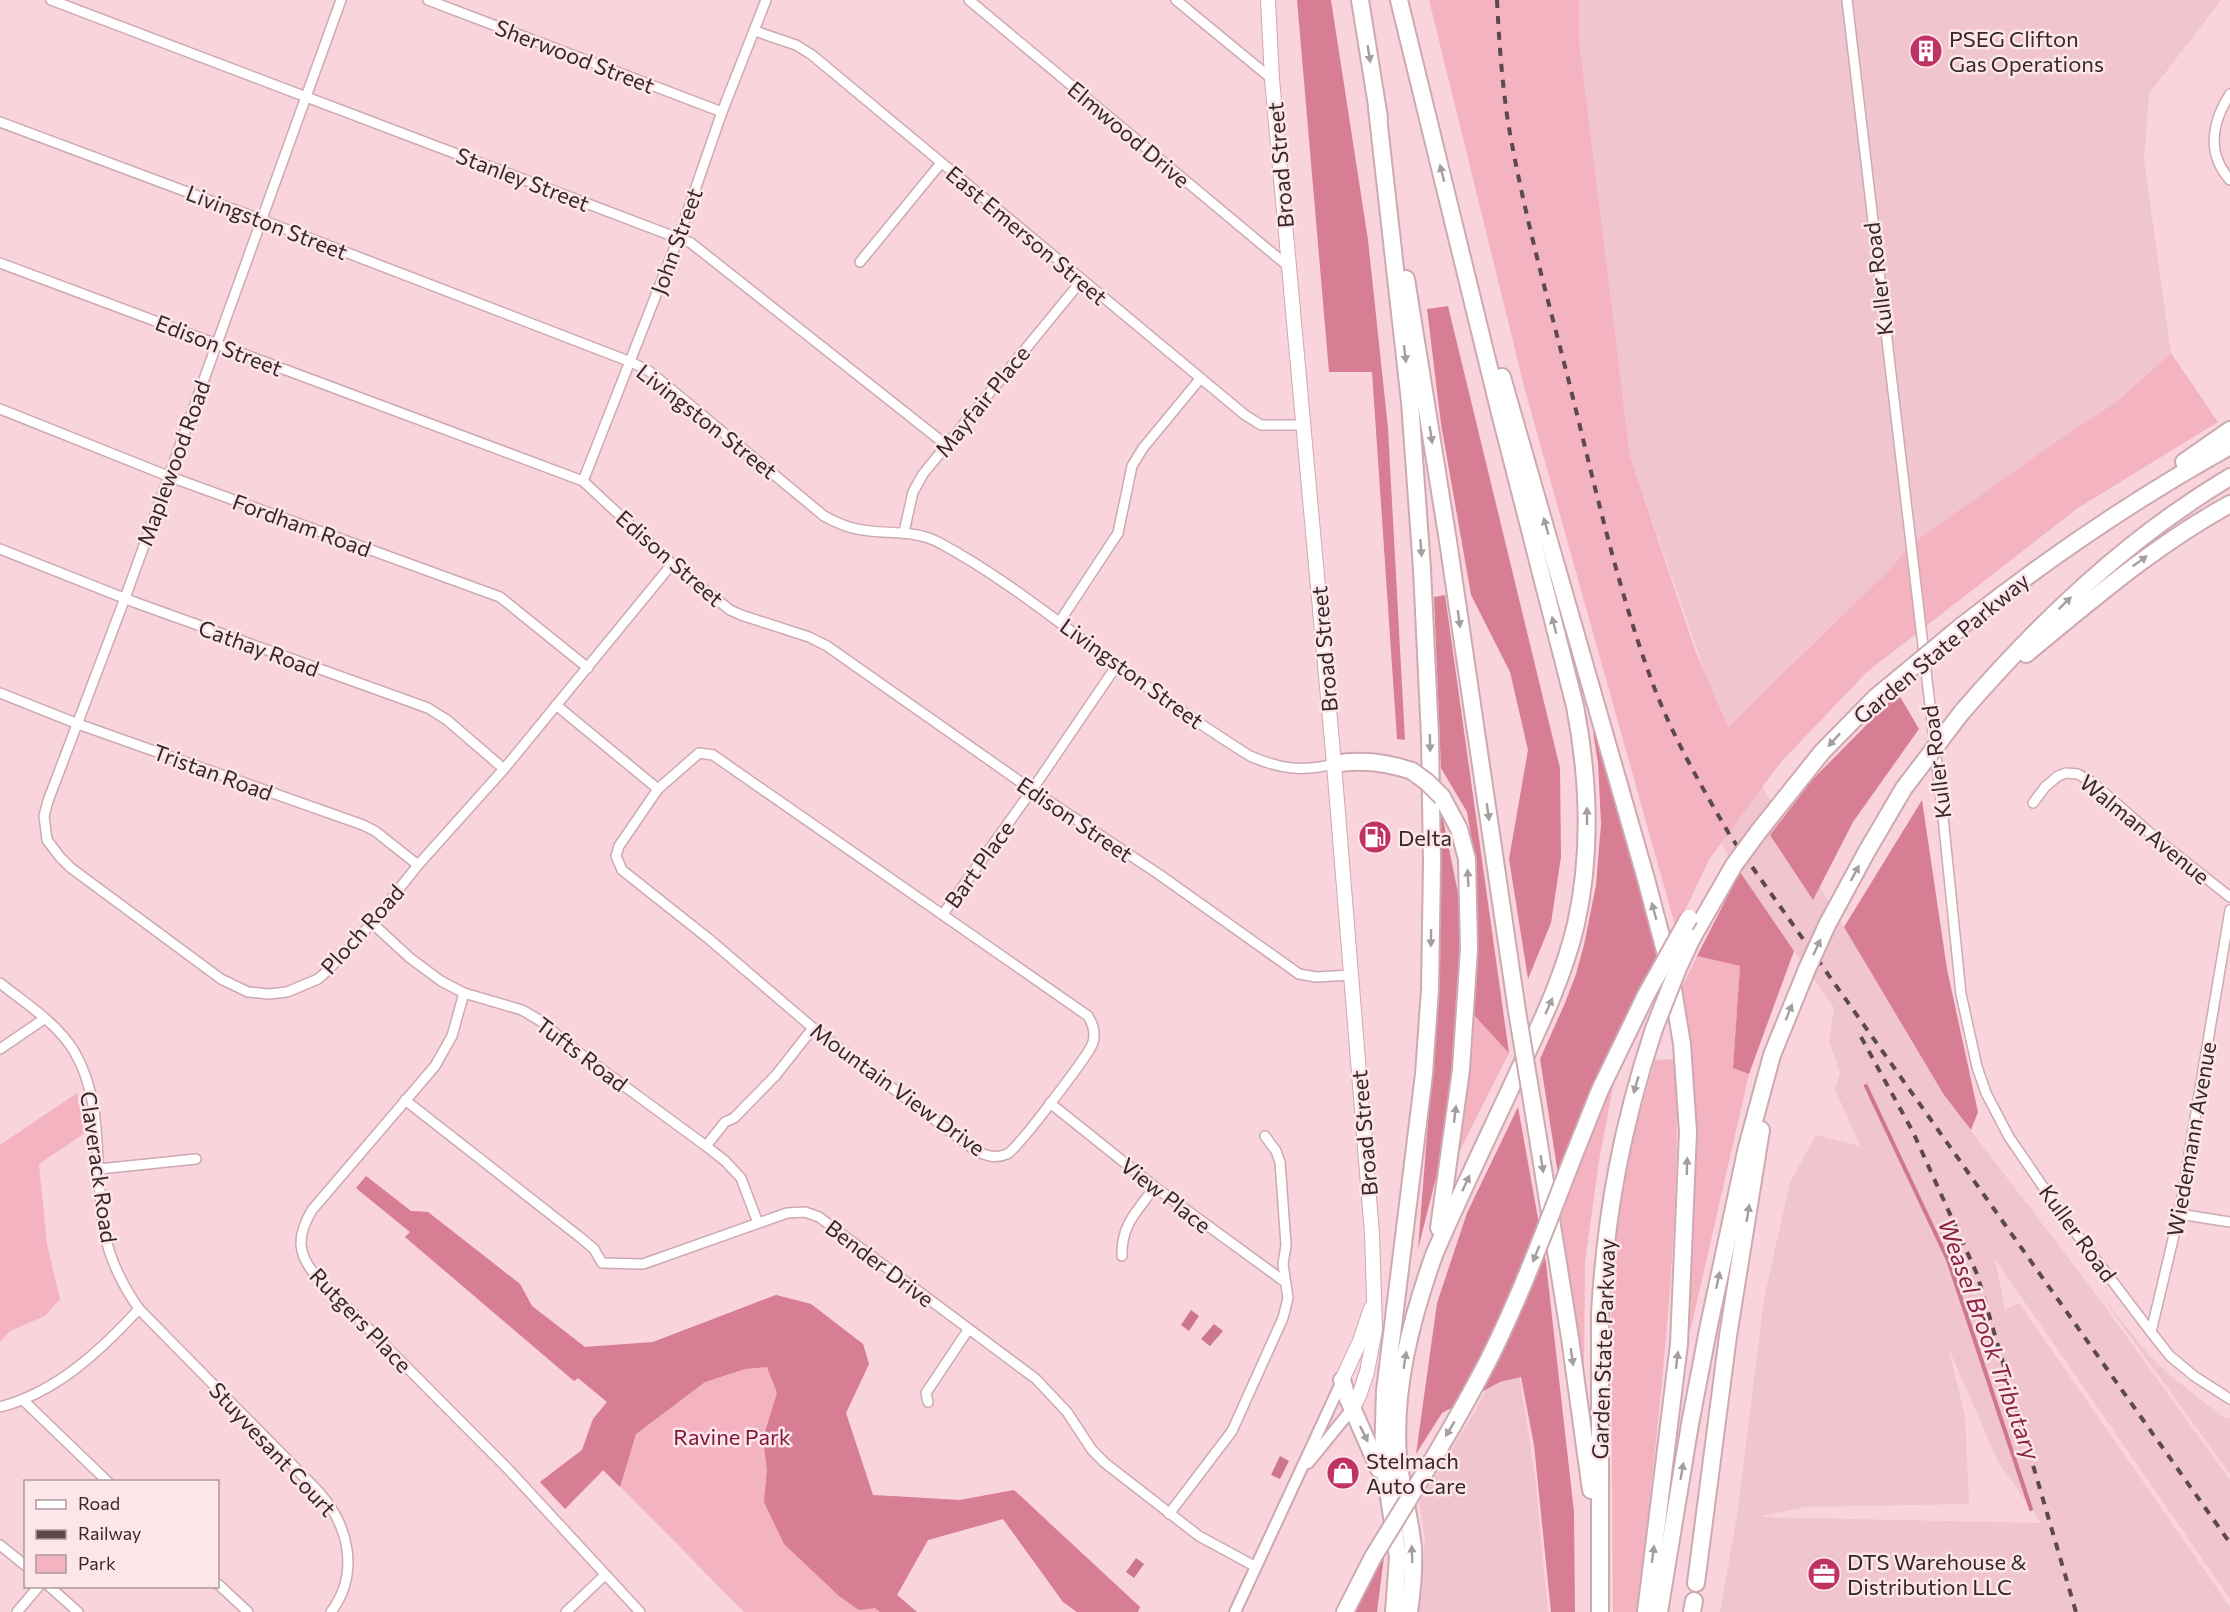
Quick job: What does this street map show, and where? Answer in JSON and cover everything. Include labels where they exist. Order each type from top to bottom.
[{"type":"highway","points":[[1360,0],[1446,529],[1517,1011],[1570,1338],[1599,1544]]},
{"type":"highway","points":[[1399,0],[1499,409],[1575,706],[1585,766],[1587,830],[1582,894],[1558,984],[1434,1255],[1409,1335],[1399,1410],[1398,1457],[1413,1548],[1409,1612]]},
{"type":"highway","points":[[1377,108],[1415,462],[1430,726],[1432,863],[1430,989],[1424,1074],[1385,1391],[1383,1456],[1398,1557],[1394,1612]]},
{"type":"highway","points":[[1456,230],[1511,405],[1565,594],[1646,879],[1677,1004],[1688,1132],[1679,1344],[1646,1612]]},
{"type":"highway","points":[[2100,525],[2230,430]]},
{"type":"highway","name":"Garden State Parkway","points":[[1600,1612],[1600,1313],[1606,1225],[1624,1128],[1654,1029],[1692,938],[1734,865],[1759,831],[1822,752],[1875,698],[1963,625],[2031,573],[2100,525],[2230,446]]},
{"type":"highway","name":"Garden State Parkway","points":[[1659,1612],[1708,1325],[1747,1148],[1772,1055],[1827,925],[1904,788],[1962,712],[2025,641],[2093,576],[2166,518],[2230,477]]},
{"type":"highway","points":[[1981,691],[2139,562],[2230,504]]},
{"type":"highway","points":[[1334,764],[1384,762],[1412,771],[1442,797],[1459,829],[1467,859],[1469,949],[1461,1070],[1434,1255]]},
{"type":"highway","points":[[1346,1612],[1373,1557],[1465,1405],[1490,1357],[1525,1279],[1600,1090],[1646,995],[1689,918],[1734,865]]},
{"type":"highway","points":[[1696,1583],[1728,1336],[1772,1055]]},
{"type":"highway","points":[[1342,1380],[1352,1409],[1374,1453],[1389,1498]]},
{"type":"main road","name":"Broad Street","points":[[1268,0],[1272,79],[1334,764],[1374,1263],[1375,1330],[1370,1359],[1359,1396],[1352,1409]]},
{"type":"main road","name":"Broad Street","points":[[1342,1380],[1360,1341],[1374,1298]]},
{"type":"street","name":"Stanley Street","points":[[51,0],[691,243],[945,444]]},
{"type":"street","name":"Maplewood Road","points":[[78,724],[340,0]]},
{"type":"street","name":"Sherwood Street","points":[[428,0],[722,112]]},
{"type":"street","name":"John Street","points":[[584,481],[678,239],[722,112],[766,0]]},
{"type":"street","name":"Elmwood Drive","points":[[969,0],[1289,267]]},
{"type":"street","points":[[1176,0],[1272,79]]},
{"type":"street","name":"Kuller Road","points":[[1847,0],[1942,807],[1961,994],[1977,1068],[1986,1093],[2009,1137],[2063,1216],[2151,1332],[2170,1356],[2230,1399]]},
{"type":"street","name":"East Emerson Street","points":[[754,31],[796,45],[812,55],[1245,416],[1261,425],[1302,425]]},
{"type":"street","points":[[2230,94],[2220,110],[2214,131],[2218,163],[2230,180]]},
{"type":"street","name":"Livingston Street","points":[[0,122],[631,362],[649,371],[824,516],[840,525],[857,529],[904,532],[935,540],[981,567],[1060,621],[1117,665],[1250,756],[1274,766],[1300,770],[1313,770],[1334,764]]},
{"type":"street","points":[[860,262],[941,163]]},
{"type":"street","name":"Edison Street","points":[[0,263],[584,481],[672,564],[730,610],[810,637],[827,646],[1032,790],[1160,875],[1299,974],[1316,977],[1350,975]]},
{"type":"street","name":"Mayfair Place","points":[[904,532],[913,492],[923,474],[945,444],[1082,280]]},
{"type":"street","points":[[1060,621],[1118,533],[1132,466],[1143,448],[1200,379]]},
{"type":"street","name":"Fordham Road","points":[[0,409],[168,476],[500,597],[588,668]]},
{"type":"street","name":"Cathay Road","points":[[0,549],[125,598],[428,708],[447,720],[504,769]]},
{"type":"street","name":"Ploch Road","points":[[78,724],[48,801],[44,816],[47,840],[71,868],[220,980],[248,992],[269,994],[287,992],[318,979],[372,923],[418,865],[504,769],[672,564]]},
{"type":"street","name":"Bart Place","points":[[942,914],[1032,790],[1117,665]]},
{"type":"street","name":"Tristan Road","points":[[0,693],[78,724],[363,825],[375,831],[418,865]]},
{"type":"street","points":[[556,705],[657,789]]},
{"type":"street","name":"Mountain View Drive","points":[[699,753],[713,755],[942,914],[1088,1016],[1094,1026],[1092,1045],[1050,1103],[1010,1153],[996,1157],[976,1151],[813,1028],[709,939],[622,870],[616,856],[619,846],[657,789],[699,753]]},
{"type":"street","name":"Walman Avenue","points":[[2033,803],[2045,787],[2058,776],[2066,773],[2078,774],[2092,783],[2159,841],[2230,897]]},
{"type":"street","name":"Wiedemann Avenue","points":[[2151,1332],[2179,1214],[2230,910]]},
{"type":"street","name":"Tufts Road","points":[[372,923],[429,973],[464,993],[522,1010],[539,1020],[574,1049],[706,1146],[741,1178],[758,1223]]},
{"type":"street","name":"Claverack Road","points":[[0,983],[44,1019],[73,1048],[81,1064],[94,1106],[104,1229],[108,1248],[127,1292],[139,1309]]},
{"type":"street","name":"Rutgers Place","points":[[464,993],[445,1052],[312,1210],[301,1235],[303,1257],[318,1278],[509,1470],[640,1612]]},
{"type":"street","points":[[0,1048],[44,1019]]},
{"type":"street","points":[[706,1146],[726,1122],[734,1118],[776,1075],[813,1028]]},
{"type":"street","name":"Bender Drive","points":[[405,1100],[588,1244],[594,1249],[602,1263],[643,1264],[788,1213],[805,1212],[819,1217],[1036,1379],[1067,1412],[1092,1450],[1105,1463],[1210,1543],[1256,1567]]},
{"type":"street","name":"View Place","points":[[1050,1103],[1155,1187],[1285,1282]]},
{"type":"street","points":[[1169,1514],[1232,1431],[1283,1318],[1288,1298],[1283,1264],[1286,1245],[1280,1162],[1276,1151],[1264,1136]]},
{"type":"street","points":[[99,1169],[196,1159]]},
{"type":"street","points":[[1122,1256],[1121,1241],[1127,1224],[1155,1187]]},
{"type":"street","points":[[2179,1214],[2230,1222]]},
{"type":"street","points":[[0,1407],[24,1401],[84,1364],[111,1340],[139,1309]]},
{"type":"street","name":"Stuyvesant Court","points":[[139,1309],[318,1491],[335,1512],[345,1536],[347,1565],[345,1584],[331,1612]]},
{"type":"street","points":[[928,1402],[926,1393],[968,1330]]},
{"type":"street","points":[[1235,1612],[1342,1380]]},
{"type":"street","points":[[24,1401],[106,1480]]},
{"type":"street","points":[[1297,1481],[1315,1454],[1352,1409]]},
{"type":"street","points":[[0,1545],[24,1564]]},
{"type":"street","points":[[566,1612],[605,1575]]},
{"type":"street","points":[[219,1585],[248,1612]]},
{"type":"street","points":[[17,1612],[38,1588]]},
{"type":"street","points":[[50,1588],[78,1612]]},
{"type":"shaded area","points":[[1297,0],[1331,0],[1368,240],[1388,428],[1405,740],[1397,739],[1372,372],[1329,372]]},
{"type":"shaded area","points":[[1579,0],[2221,0],[2149,94],[2144,160],[2171,353],[2115,403],[1910,545],[1890,569],[1731,724],[1780,820],[1944,1095],[2101,1301],[2230,1480],[2230,1599],[1995,1259],[2005,1310],[2019,1303],[2230,1607],[2230,1612],[1720,1612],[1737,1516],[1764,1299],[1790,1182],[1816,1135],[1860,1146],[1835,1089],[1840,1072],[1829,1042],[1834,1008],[1727,854],[1600,621],[1659,585],[1704,670],[1630,456],[1579,40]],"holes":[[[1948,1347],[1998,1462],[2041,1523],[1759,1517],[1804,1507],[1969,1504],[1965,1416]]]},
{"type":"shaded area","points":[[1448,306],[1560,768],[1561,857],[1551,923],[1528,979],[1509,859],[1528,750],[1510,672],[1471,595],[1441,424],[1427,309]]},
{"type":"shaded area","points":[[1445,595],[1509,1053],[1472,1013],[1475,859],[1467,812],[1441,768],[1434,597]]},
{"type":"shaded area","points":[[1898,693],[1919,729],[1853,822],[1813,900],[1770,835],[1813,779]]},
{"type":"shaded area","points":[[1593,732],[1596,732],[1659,952],[1597,1083],[1558,1174],[1540,1059],[1576,974],[1596,885],[1601,824],[1598,763]]},
{"type":"shaded area","points":[[1922,800],[1947,969],[1978,1112],[1971,1130],[1944,1095],[1844,927]]},
{"type":"shaded area","points":[[1441,809],[1460,903],[1457,1035],[1444,1146],[1418,1249],[1440,970]]},
{"type":"shaded area","points":[[1740,872],[1794,951],[1749,1074],[1733,1068],[1740,966],[1697,956]]},
{"type":"shaded area","points":[[1518,1107],[1546,1263],[1574,1512],[1575,1612],[1551,1612],[1534,1445],[1521,1377],[1500,1382],[1442,1413],[1416,1454],[1437,1303],[1467,1213]]},
{"type":"shaded area","name":"Ravine Park","points":[[366,1176],[411,1211],[428,1212],[520,1284],[532,1306],[585,1347],[653,1342],[776,1295],[811,1304],[863,1344],[869,1364],[846,1413],[873,1495],[960,1500],[1014,1490],[1140,1607],[1138,1612],[1077,1612],[1063,1602],[1003,1519],[928,1540],[897,1595],[917,1612],[880,1612],[875,1608],[859,1610],[839,1596],[784,1544],[764,1502],[767,1470],[763,1438],[777,1393],[767,1367],[745,1369],[705,1382],[636,1434],[620,1487],[603,1470],[565,1509],[540,1482],[582,1450],[593,1419],[607,1402],[578,1378],[574,1381],[405,1237],[410,1232],[356,1188]]},
{"type":"shaded area","points":[[2098,1292],[2149,1355],[2170,1375],[2224,1418],[2230,1418],[2230,1474]]},
{"type":"shaded area","points":[[1191,1310],[1199,1316],[1189,1331],[1181,1325]]},
{"type":"shaded area","points":[[1214,1324],[1223,1331],[1210,1346],[1201,1339]]},
{"type":"shaded area","points":[[1514,1339],[1535,1476],[1548,1612],[1418,1612],[1425,1539],[1419,1503],[1472,1416]]},
{"type":"shaded area","points":[[1280,1456],[1289,1461],[1280,1479],[1271,1475]]},
{"type":"shaded area","points":[[1385,1549],[1377,1612],[1351,1612]]},
{"type":"shaded area","points":[[1136,1558],[1144,1564],[1134,1578],[1126,1572]]},
{"type":"green space","points":[[1429,0],[1579,0],[1579,40],[1630,456],[1695,650],[1728,727],[1890,569],[1910,545],[2115,403],[2171,353],[2218,422],[2078,508],[1867,672],[1781,762],[1710,858],[1676,929],[1525,390]]},
{"type":"green space","points":[[1697,956],[1740,966],[1733,1068],[1749,1074],[1690,1332],[1694,1105],[1682,987]]},
{"type":"green space","points":[[1472,1013],[1509,1053],[1457,1156]]},
{"type":"green space","points":[[1676,1059],[1677,1127],[1672,1264],[1639,1604],[1638,1612],[1613,1612],[1611,1315],[1617,1227],[1626,1170],[1655,1060]]},
{"type":"green space","points":[[1611,1081],[1614,1082],[1599,1161],[1585,1262],[1584,1370],[1582,1370],[1559,1211]]},
{"type":"green space","points":[[77,1093],[85,1133],[39,1164],[47,1244],[60,1299],[45,1316],[10,1331],[0,1342],[0,1145]]},
{"type":"green space","name":"Ravine Park","points":[[366,1176],[411,1211],[428,1212],[520,1284],[532,1306],[585,1347],[653,1342],[776,1295],[811,1304],[863,1344],[869,1364],[846,1413],[873,1495],[960,1500],[1014,1490],[1140,1607],[1138,1612],[1077,1612],[1063,1602],[1003,1519],[928,1540],[897,1595],[917,1612],[744,1612],[604,1470],[565,1509],[540,1482],[582,1450],[593,1419],[607,1402],[578,1378],[574,1381],[405,1237],[410,1232],[356,1188]]},
{"type":"waterway","name":"Weasel Brook Tributary","points":[[1866,1086],[1948,1260],[2031,1509]]},
{"type":"railway","points":[[1497,0],[1508,122],[1536,253],[1606,532],[1627,606],[1651,679],[1677,740],[1731,837],[2230,1543]]},
{"type":"railway","points":[[1861,1037],[1913,1132],[1977,1274],[2076,1612]]},
{"type":"place","name":"PSEG Clifton Gas Operations","points":[[1926,51]]},
{"type":"place","name":"Delta","points":[[1375,837]]},
{"type":"place","name":"Stelmach Auto Care","points":[[1343,1473]]},
{"type":"place","name":"DTS Warehouse & Distribution LLC","points":[[1824,1574]]}]
